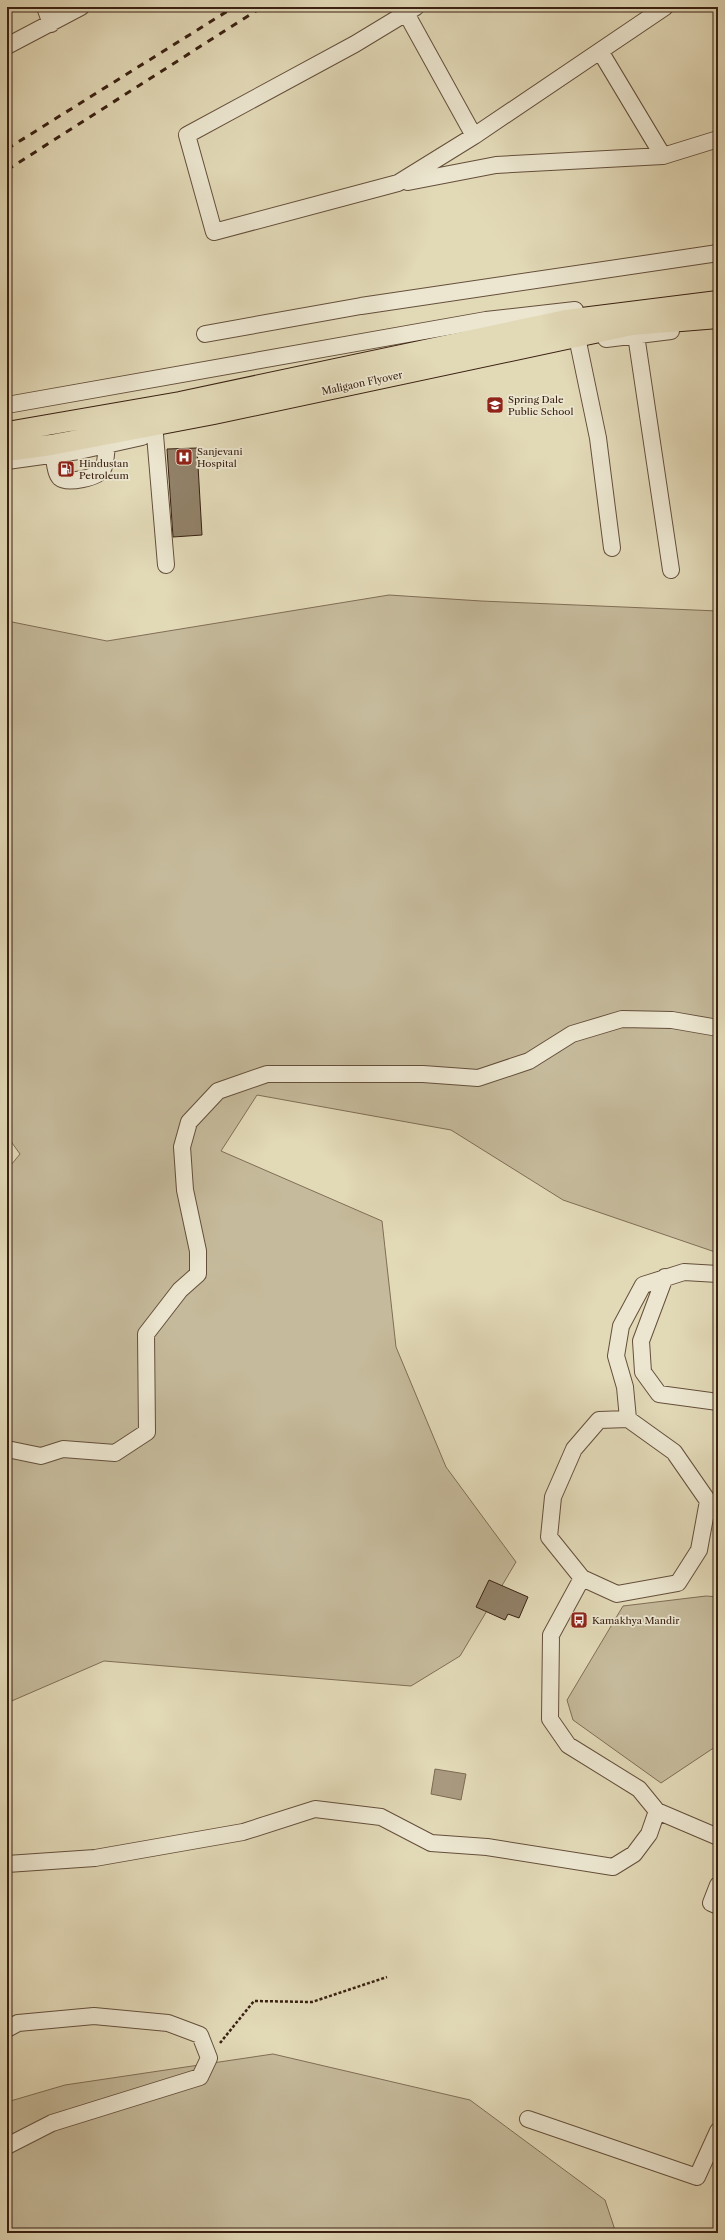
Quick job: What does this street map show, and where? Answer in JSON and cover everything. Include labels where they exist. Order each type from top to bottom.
[{"type":"main road","name":"Maligaon Flyover","points":[[7,432],[180,402],[566,320],[718,302]]},
{"type":"main road","name":"Maligaon Flyover","points":[[7,451],[51,445],[238,409],[632,325],[718,318]]},
{"type":"street","points":[[45,7],[50,24]]},
{"type":"street","points":[[7,46],[82,7]]},
{"type":"street","points":[[398,183],[474,136],[665,7]]},
{"type":"street","points":[[474,136],[411,10],[355,44],[188,135],[214,232],[398,183],[496,164],[663,156],[718,140]]},
{"type":"street","points":[[600,51],[663,156]]},
{"type":"street","points":[[205,334],[361,306],[718,253]]},
{"type":"street","points":[[7,405],[486,320],[718,293]]},
{"type":"street","points":[[7,461],[107,445],[155,435],[578,342],[718,326]]},
{"type":"street","points":[[636,335],[672,570]]},
{"type":"street","points":[[578,342],[598,438],[612,548]]},
{"type":"street","points":[[155,435],[166,565]]},
{"type":"street","points":[[53,454],[59,477],[64,480],[94,477],[104,468],[107,445]]},
{"type":"street","points":[[7,1449],[41,1456],[64,1448],[115,1453],[146,1432],[146,1334],[180,1290],[198,1274],[198,1250],[185,1190],[182,1147],[189,1122],[218,1090],[267,1074],[423,1074],[478,1078],[528,1061],[572,1034],[622,1019],[672,1020],[718,1028]]},
{"type":"street","points":[[628,1419],[626,1387],[616,1356],[621,1326],[642,1285],[684,1272],[718,1274]]},
{"type":"street","points":[[665,1277],[641,1341],[644,1372],[660,1394],[718,1402]]},
{"type":"street","points":[[628,1419],[674,1452],[708,1501],[700,1550],[678,1583],[617,1594],[582,1578],[548,1536],[553,1497],[574,1449],[599,1420],[628,1419]]},
{"type":"street","points":[[582,1578],[551,1635],[550,1719],[568,1745],[639,1789],[657,1810],[718,1837]]},
{"type":"street","points":[[7,1864],[95,1858],[228,1835],[243,1832],[315,1809],[382,1817],[431,1843],[487,1847],[613,1867],[634,1854],[649,1834],[657,1810]]},
{"type":"street","points":[[718,1885],[711,1903],[718,1906]]},
{"type":"street","points":[[7,2029],[18,2023],[94,2016],[168,2023],[200,2035],[209,2058],[200,2077],[52,2123],[7,2146]]},
{"type":"street","points":[[528,2119],[697,2177],[718,2130]]},
{"type":"path","points":[[209,2058],[254,2001],[312,2002],[387,1977]]},
{"type":"shaded area","points":[[389,595],[481,601],[718,611],[718,1253],[563,1200],[451,1130],[257,1095],[221,1151],[382,1221],[396,1347],[446,1467],[516,1562],[460,1656],[411,1686],[104,1661],[7,1703],[7,1170],[20,1154],[7,1136],[7,621],[107,641]]},
{"type":"shaded area","points":[[706,1596],[718,1597],[718,1745],[661,1783],[573,1720],[567,1700],[623,1606]]},
{"type":"shaded area","points":[[435,1769],[466,1774],[461,1800],[431,1794]]},
{"type":"shaded area","points":[[273,2054],[470,2100],[605,2200],[616,2233],[7,2233],[7,2102],[65,2085]]},
{"type":"building","points":[[197,448],[202,535],[173,537],[167,449]]},
{"type":"building","points":[[489,1580],[528,1597],[519,1618],[508,1614],[505,1620],[476,1607]]},
{"type":"railway","points":[[7,149],[234,7]]},
{"type":"railway","points":[[7,170],[262,7]]},
{"type":"place","name":"Spring Dale Public School","points":[[495,405]]},
{"type":"place","name":"Sanjevani Hospital","points":[[184,457]]},
{"type":"place","name":"Hindustan Petroleum","points":[[66,469]]},
{"type":"place","name":"Kamakhya Mandir","points":[[579,1620]]}]
